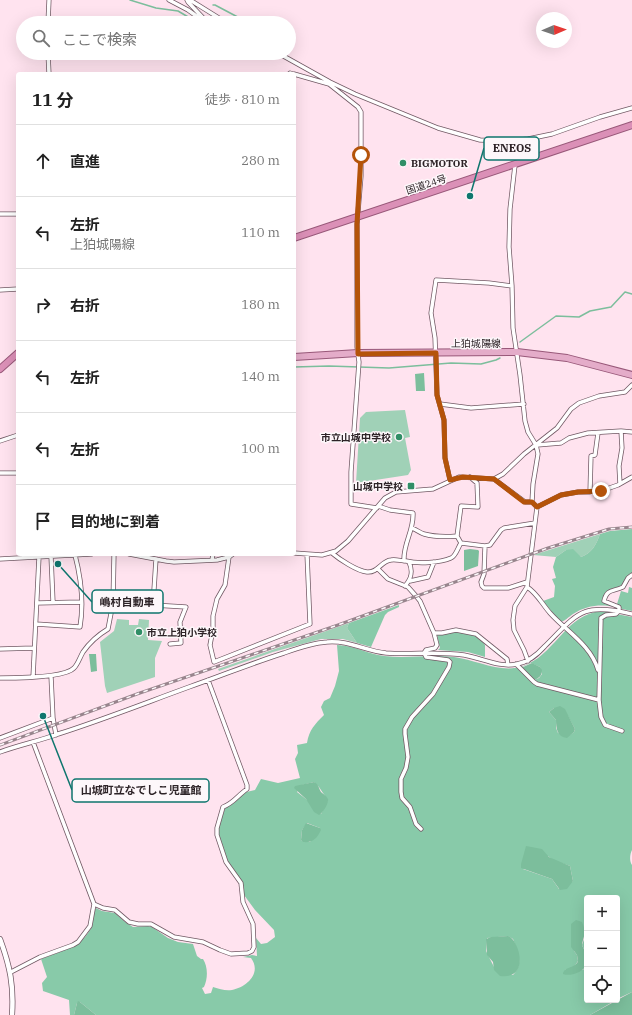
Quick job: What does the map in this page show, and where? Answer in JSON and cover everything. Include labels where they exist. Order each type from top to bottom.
[{"type":"highway","name":"国道24号","points":[[296,237],[632,125]]},
{"type":"highway","points":[[0,369],[16,356]]},
{"type":"main road","name":"上狛城陽線","points":[[296,357],[358,354],[517,352],[567,358],[632,375]]},
{"type":"street","points":[[48,16],[49,0]]},
{"type":"street","points":[[169,0],[197,16]]},
{"type":"street","points":[[188,0],[188,2],[201,16]]},
{"type":"street","points":[[188,0],[215,16]]},
{"type":"street","points":[[48,60],[48,72]]},
{"type":"street","points":[[290,60],[329,83],[355,94],[438,128],[480,140],[508,141],[545,136],[600,117],[632,108]]},
{"type":"street","points":[[296,75],[329,83],[358,107],[361,112],[360,176],[357,224],[358,366],[351,472],[352,504],[413,513],[412,528],[404,549],[404,561]]},
{"type":"street","points":[[515,165],[510,209],[509,247],[513,328],[526,427],[536,445],[538,454],[533,484],[532,502]]},
{"type":"street","points":[[0,214],[16,214]]},
{"type":"street","points":[[450,480],[445,458],[444,420],[437,395],[435,333],[431,313],[436,280],[512,286]]},
{"type":"street","points":[[0,290],[16,289]]},
{"type":"street","points":[[494,479],[503,474],[524,454],[557,428],[571,409],[579,403],[594,397],[625,392],[632,385]]},
{"type":"street","points":[[440,404],[471,408],[524,404]]},
{"type":"street","points":[[536,445],[561,443],[575,436],[588,433],[621,431],[632,432]]},
{"type":"street","points":[[620,484],[619,466],[622,448],[621,431]]},
{"type":"street","points":[[590,492],[591,456],[595,455],[598,433]]},
{"type":"street","points":[[0,441],[16,436]]},
{"type":"street","points":[[0,473],[16,472]]},
{"type":"street","points":[[296,553],[322,555],[332,553],[348,541],[387,497],[396,492],[433,489],[458,477],[494,479],[524,502],[532,502],[537,507]]},
{"type":"street","points":[[461,543],[457,536],[460,506],[478,507],[477,483],[470,477]]},
{"type":"street","points":[[537,507],[561,495],[601,491],[620,484],[632,477]]},
{"type":"street","points":[[528,661],[513,626],[514,609],[527,587],[537,507]]},
{"type":"street","points":[[461,543],[485,546],[490,545],[504,528],[535,523]]},
{"type":"street","points":[[412,528],[422,534],[438,537],[457,536]]},
{"type":"street","points":[[332,553],[338,558],[370,572],[378,569],[387,561],[396,559],[409,562],[434,562],[452,558],[461,543]]},
{"type":"street","points":[[485,546],[484,574],[482,582],[482,586],[484,588],[508,588],[527,582]]},
{"type":"street","points":[[138,556],[174,562],[212,560],[229,557],[225,585],[217,599],[213,616],[213,629],[210,644],[214,662],[310,624],[306,554]]},
{"type":"street","points":[[0,559],[51,556],[53,602]]},
{"type":"street","points":[[36,624],[80,627],[80,577],[77,556]]},
{"type":"street","points":[[0,678],[51,676],[68,672],[73,669],[95,637],[108,629],[114,604],[114,556]]},
{"type":"street","points":[[212,560],[213,556]]},
{"type":"street","points":[[32,677],[39,557]]},
{"type":"street","points":[[156,560],[153,605],[186,607],[180,622],[180,643],[170,644]]},
{"type":"street","points":[[406,586],[410,581],[412,570],[409,562]]},
{"type":"street","points":[[410,581],[428,577],[434,562]]},
{"type":"street","points":[[378,569],[388,579],[408,587],[420,601],[437,645],[435,648],[426,650],[424,653]]},
{"type":"street","points":[[619,611],[619,607],[604,601],[605,597],[609,592],[623,587],[628,578],[632,575]]},
{"type":"street","points":[[527,587],[535,593],[551,614],[582,643],[597,664],[600,674]]},
{"type":"street","points":[[37,602],[81,602]]},
{"type":"street","points":[[0,752],[56,735],[282,653],[326,642],[342,642],[386,653],[460,655],[497,664],[508,665],[528,661],[538,654],[576,616],[590,610],[606,608],[632,614]]},
{"type":"street","points":[[619,611],[616,614],[606,615],[601,618],[599,700],[600,717],[605,725],[622,731]]},
{"type":"street","points":[[434,634],[442,634],[456,630],[476,634],[507,659],[508,665]]},
{"type":"street","points":[[0,649],[34,648]]},
{"type":"street","points":[[421,829],[416,824],[410,807],[402,798],[401,792],[400,779],[406,768],[408,757],[405,729],[412,717],[433,694],[447,673],[450,664],[446,659],[426,657],[424,653]]},
{"type":"street","points":[[516,664],[537,684],[599,700]]},
{"type":"street","points":[[51,676],[53,718],[56,735]]},
{"type":"street","points":[[94,904],[103,908],[115,910],[129,922],[150,924],[174,937],[203,942],[231,954],[248,953],[252,951],[254,947],[253,924],[243,902],[240,883],[226,862],[216,831],[223,807],[234,802],[240,793],[247,789],[247,785],[208,680]]},
{"type":"street","points":[[0,738],[53,718]]},
{"type":"street","points":[[11,972],[40,957],[73,946],[78,942],[90,926],[94,904],[33,742]]},
{"type":"street","points":[[0,939],[8,959],[11,972],[13,995],[12,1015]]},
{"type":"shaded area","points":[[424,373],[425,391],[416,391],[415,374]]},
{"type":"shaded area","points":[[405,410],[410,437],[405,438],[411,470],[408,475],[356,483],[360,418],[366,412]]},
{"type":"shaded area","points":[[632,529],[632,574],[622,586],[611,589],[603,602],[616,607],[589,607],[578,611],[560,622],[543,601],[554,597],[555,586],[552,579],[556,578],[553,567],[556,557],[566,550],[573,549],[581,557],[593,548],[600,534],[610,531]]},
{"type":"shaded area","points":[[600,534],[593,548],[581,557],[566,550],[556,557],[533,555]]},
{"type":"shaded area","points":[[470,549],[479,551],[478,566],[464,571],[464,550]]},
{"type":"shaded area","points":[[629,587],[632,588],[632,611],[622,609],[617,604],[621,591],[628,593]]},
{"type":"shaded area","points":[[399,605],[399,607],[385,615],[371,647],[357,643],[347,628],[349,623]]},
{"type":"shaded area","points":[[595,612],[606,612],[632,617],[632,850],[630,862],[632,865],[632,992],[620,998],[620,895],[584,895],[584,931],[571,928],[574,951],[577,955],[578,961],[574,967],[565,970],[583,970],[584,968],[584,1003],[611,1003],[590,1015],[96,1015],[80,1002],[77,1003],[74,1015],[70,1015],[69,1000],[43,991],[42,983],[47,977],[41,959],[63,951],[77,944],[83,939],[92,926],[96,908],[102,911],[115,913],[133,927],[152,927],[168,938],[178,942],[193,944],[197,956],[203,959],[206,965],[206,980],[204,987],[202,988],[205,994],[211,993],[213,987],[222,990],[232,990],[248,983],[254,974],[255,969],[251,958],[243,957],[252,955],[257,956],[256,938],[261,944],[267,943],[275,937],[274,930],[255,910],[244,895],[241,880],[227,861],[219,835],[219,827],[225,808],[235,802],[242,793],[255,790],[261,779],[278,783],[300,778],[295,759],[298,753],[297,745],[307,743],[309,734],[324,715],[321,707],[324,701],[330,698],[339,671],[337,645],[349,646],[384,656],[454,657],[489,666],[515,668],[533,661],[543,654],[575,622],[584,616]],"holes":[[[531,663],[540,667],[542,674],[539,678],[534,680],[522,667]],[[554,708],[568,716],[575,729],[574,732],[570,735],[558,733],[556,728],[556,720],[549,712]],[[314,782],[316,783],[328,800],[321,814],[297,792],[302,785]],[[307,823],[320,828],[310,842],[304,842],[301,840],[302,830]],[[548,856],[553,860],[570,866],[573,881],[559,889],[552,879],[523,869]],[[508,936],[513,939],[519,957],[518,966],[513,975],[494,967],[486,951],[487,938]]]},
{"type":"shaded area","points":[[117,619],[129,620],[129,625],[138,625],[139,619],[149,620],[148,640],[162,641],[155,658],[155,677],[107,693],[100,642],[114,631]]},
{"type":"shaded area","points":[[349,623],[347,628],[357,643],[343,639],[321,639],[273,652],[219,671],[218,669]]},
{"type":"shaded area","points":[[452,632],[471,634],[479,638],[485,645],[485,657],[468,652],[438,650],[440,648],[437,635]]},
{"type":"shaded area","points":[[89,654],[96,654],[97,671],[91,672]]},
{"type":"shaded area","points":[[532,663],[540,667],[542,670],[540,676],[534,680],[521,668]]},
{"type":"shaded area","points":[[560,706],[565,709],[575,729],[574,732],[567,738],[559,734],[556,720],[549,712]]},
{"type":"shaded area","points":[[314,782],[328,799],[328,803],[319,815],[314,812],[306,799],[294,788],[295,786]]},
{"type":"shaded area","points":[[306,823],[320,828],[321,830],[314,840],[303,842],[301,840],[302,830]]},
{"type":"shaded area","points":[[526,846],[542,849],[549,857],[570,866],[573,881],[567,889],[560,890],[552,879],[521,868]]},
{"type":"shaded area","points":[[576,920],[582,922],[584,926],[584,938],[582,945],[584,949],[584,968],[577,973],[566,975],[563,974],[564,971],[567,968],[577,964],[578,961],[577,955],[571,947],[571,924]]},
{"type":"shaded area","points":[[508,936],[516,944],[520,959],[519,966],[516,972],[510,976],[500,976],[494,970],[493,962],[487,955],[486,939],[491,937]]},
{"type":"shaded area","points":[[632,992],[632,1015],[590,1015],[612,1003],[620,1003],[620,999]]},
{"type":"shaded area","points":[[78,1001],[80,1002],[96,1015],[74,1015]]},
{"type":"waterway","points":[[130,0],[156,8],[178,11],[186,16]]},
{"type":"waterway","points":[[213,5],[236,16]]},
{"type":"waterway","points":[[520,342],[556,316],[579,317],[590,311],[611,307],[625,292],[632,294]]},
{"type":"waterway","points":[[296,367],[329,366],[389,368],[451,363],[481,364],[500,358]]},
{"type":"railway","points":[[0,745],[137,694],[338,625],[548,548],[609,529],[632,527]]},
{"type":"place","name":"BIGMOTOR","points":[[403,163]]},
{"type":"place","name":"ENEOS","points":[[470,196]]},
{"type":"place","name":"市立山城中学校","points":[[399,437]]},
{"type":"place","name":"山城中学校","points":[[411,486]]},
{"type":"place","name":"嶋村自動車","points":[[58,564]]},
{"type":"place","name":"市立上狛小学校","points":[[139,632]]},
{"type":"place","name":"山城町立なでしこ児童館","points":[[43,716]]},
{"type":"route","points":[[361,155],[357,224],[358,354],[436,353],[437,395],[444,420],[445,458],[450,480],[458,477],[494,479],[524,502],[532,502],[537,507],[561,495],[578,492],[601,491]]}]
